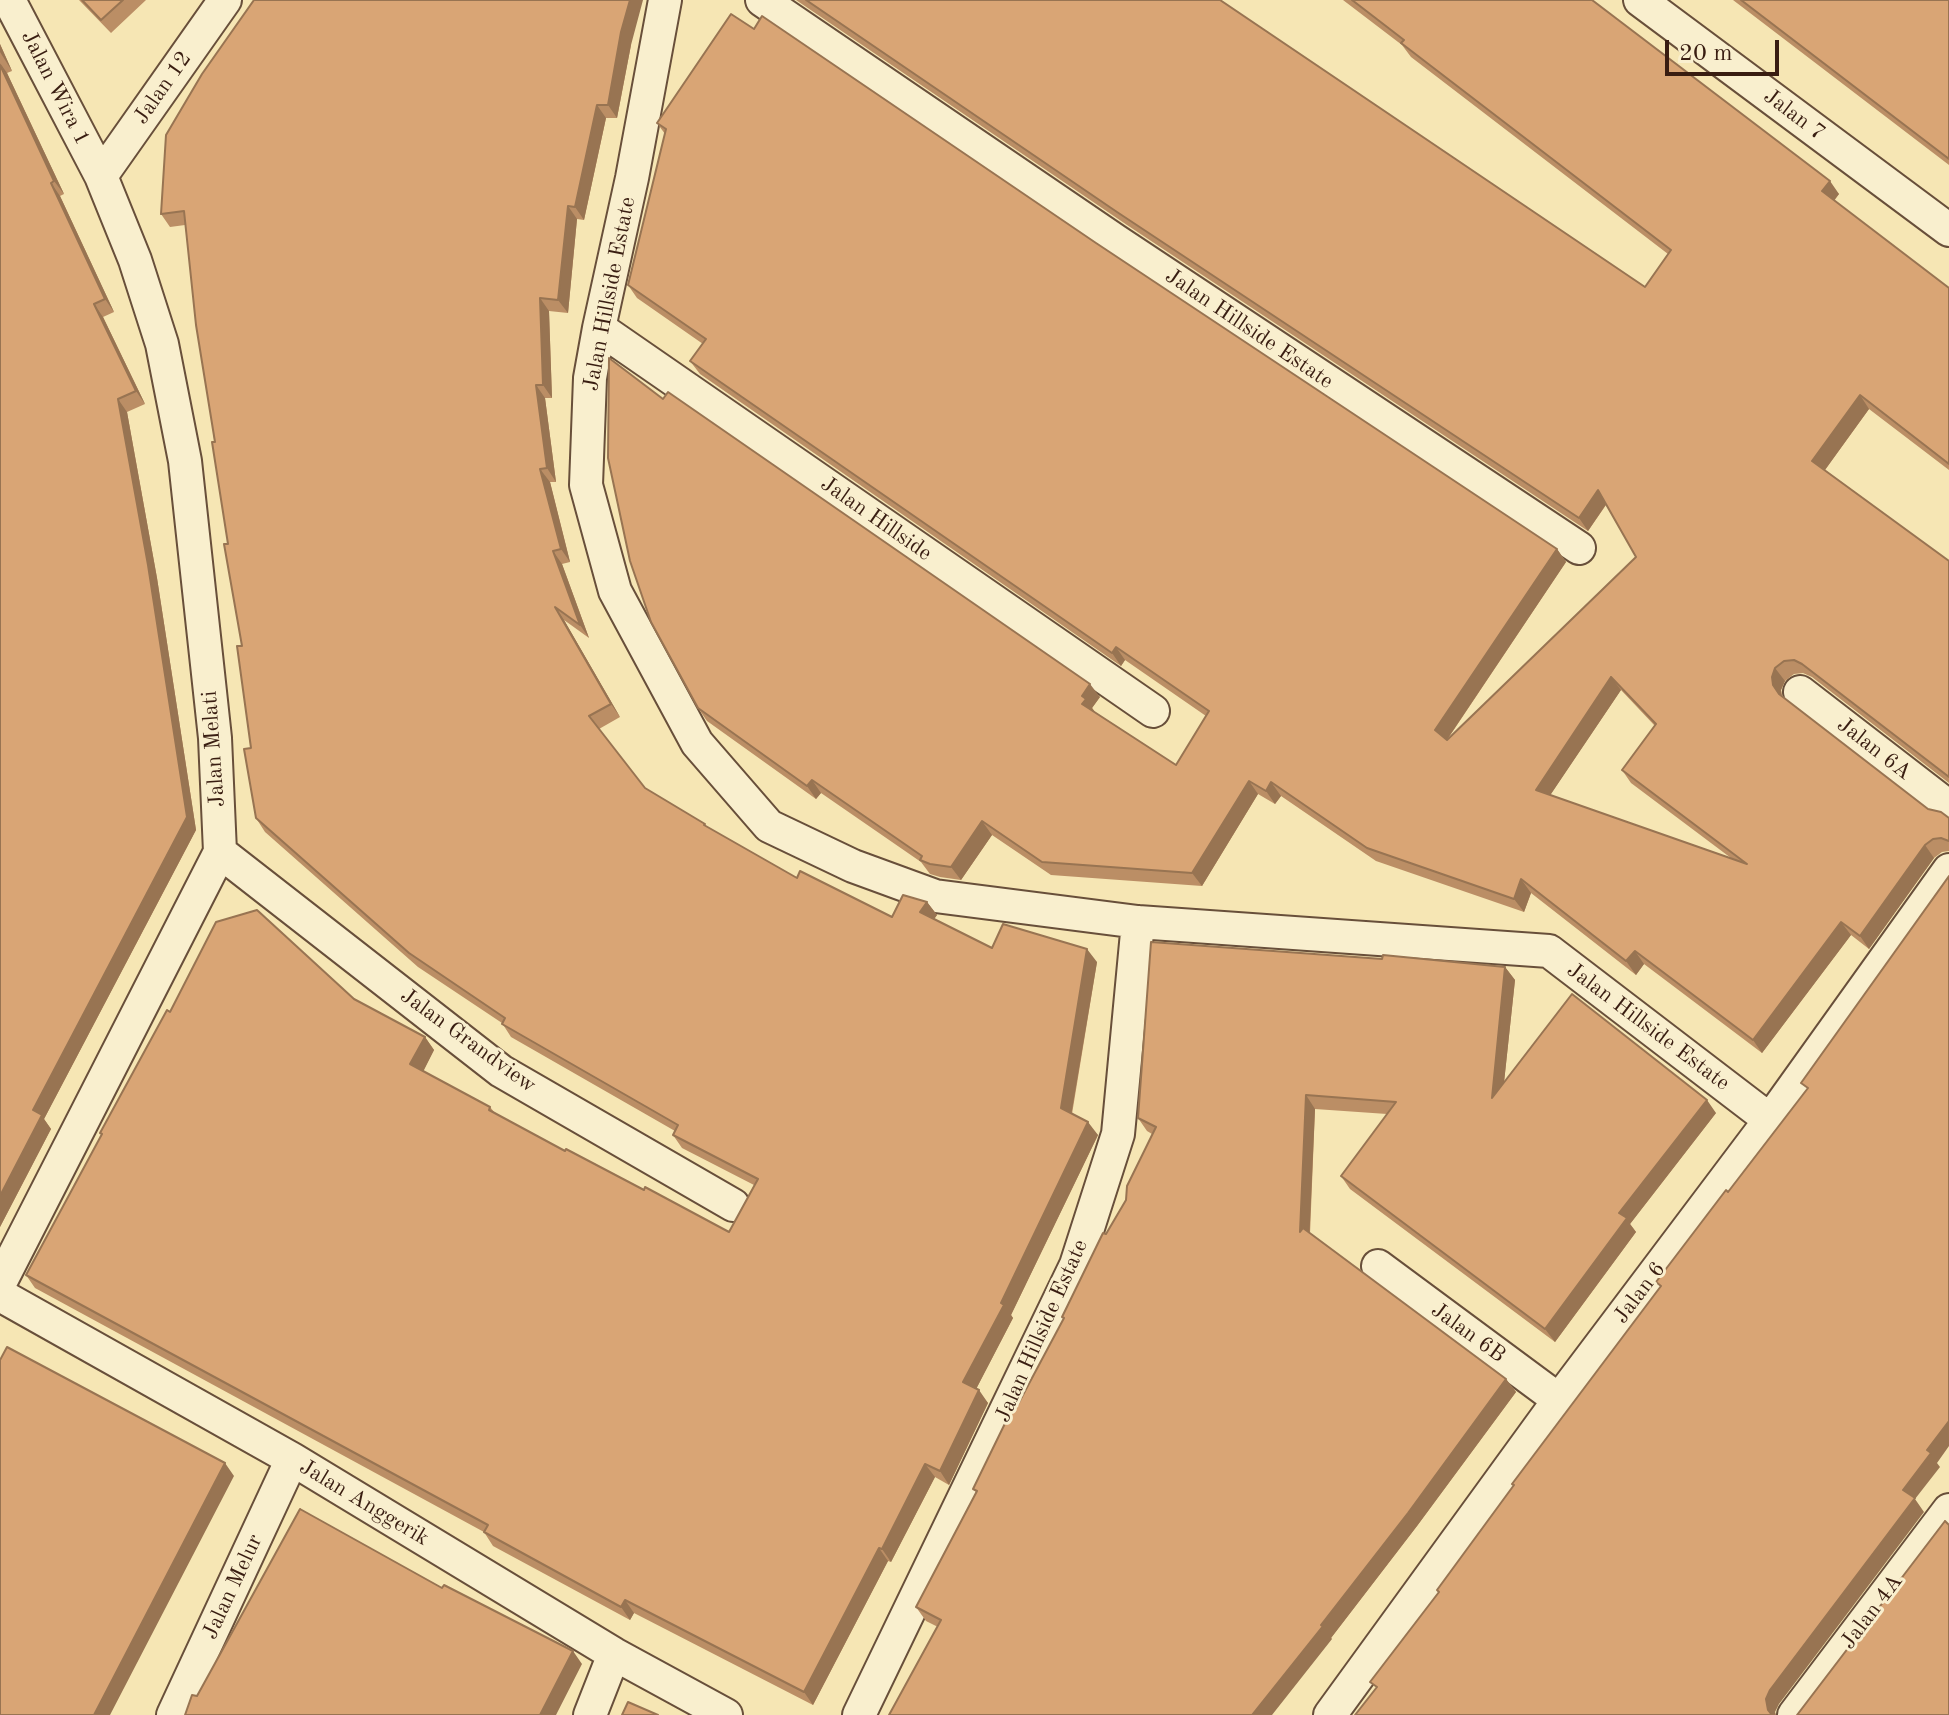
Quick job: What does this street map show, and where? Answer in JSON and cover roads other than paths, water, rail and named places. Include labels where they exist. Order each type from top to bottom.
[{"type":"street","name":"Jalan Wira 1","points":[[9,0],[101,176]]},
{"type":"street","name":"Jalan 12","points":[[101,176],[225,0]]},
{"type":"street","name":"Jalan Hillside Estate","points":[[665,0],[590,378],[586,485],[615,591],[697,743],[769,826],[853,866],[935,896],[1138,922],[1549,951],[1770,1120]]},
{"type":"street","name":"Jalan Hillside Estate","points":[[762,0],[1116,241],[1579,548]]},
{"type":"street","name":"Jalan 7","points":[[1640,0],[1949,230]]},
{"type":"street","name":"Jalan Melati","points":[[0,1283],[220,852],[215,738],[185,461],[162,344],[135,260],[101,176]]},
{"type":"street","name":"Jalan Hillside","points":[[599,328],[1153,711]]},
{"type":"street","name":"Jalan 6A","points":[[1800,692],[1949,807]]},
{"type":"street","name":"Jalan Grandview","points":[[220,852],[501,1071],[733,1205]]},
{"type":"street","name":"Jalan 6","points":[[1330,1715],[1559,1400],[1770,1120],[1949,870]]},
{"type":"street","name":"Jalan Hillside Estate","points":[[859,1715],[1076,1265],[1118,1134],[1138,922]]},
{"type":"street","name":"Jalan 6B","points":[[1378,1266],[1559,1400]]},
{"type":"street","name":"Jalan Anggerik","points":[[0,1295],[292,1459],[614,1654],[726,1715]]},
{"type":"street","name":"Jalan Melur","points":[[173,1715],[292,1459]]},
{"type":"street","name":"Jalan 4A","points":[[1794,1715],[1949,1510]]},
{"type":"street","points":[[590,1715],[614,1654]]}]
